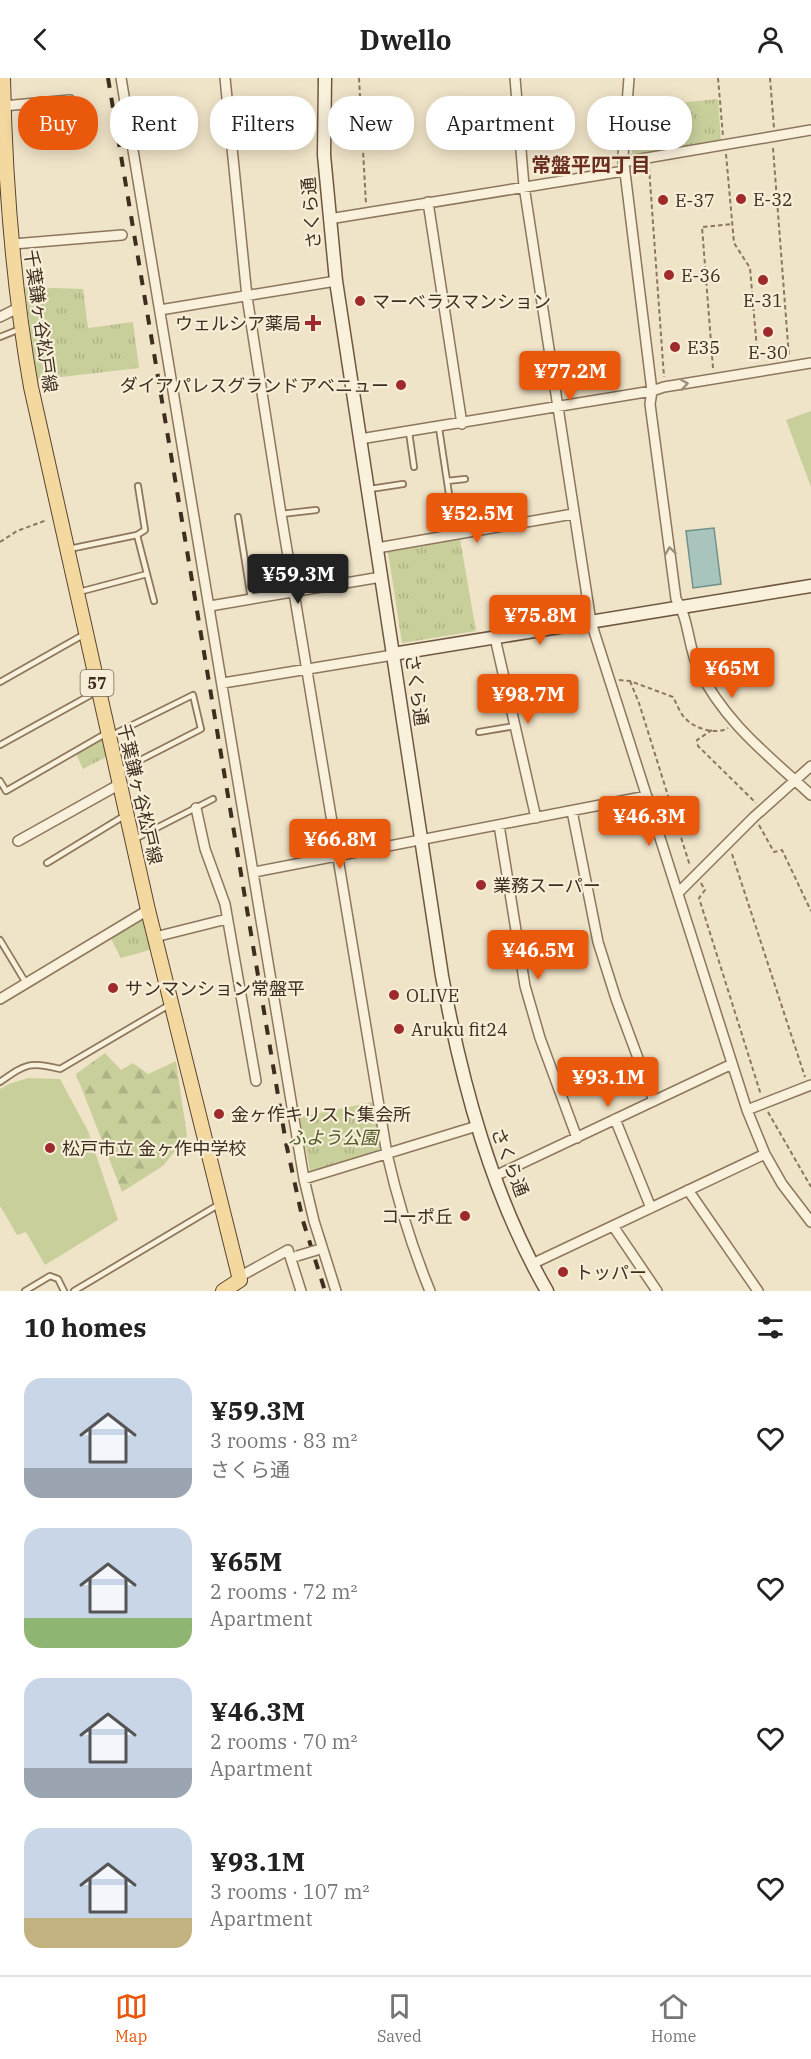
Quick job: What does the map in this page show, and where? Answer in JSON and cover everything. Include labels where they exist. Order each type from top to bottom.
[{"type":"main road","name":"千葉鎌ヶ谷松戸線","points":[[3,78],[5,207],[13,244],[20,329],[38,424],[148,910],[240,1283]]},
{"type":"main road","points":[[223,1291],[240,1283]]},
{"type":"street","points":[[121,78],[304,1179],[314,1221],[336,1291]]},
{"type":"street","points":[[225,78],[227,96]]},
{"type":"street","name":"さくら通","points":[[325,78],[324,155],[336,281],[452,1030],[477,1126],[495,1176],[532,1264],[547,1291]]},
{"type":"street","points":[[515,78],[524,186],[591,622],[747,1110],[765,1154],[782,1184],[811,1222]]},
{"type":"street","points":[[629,78],[624,167],[652,391],[650,404],[676,599],[682,608],[691,648],[710,690],[725,713],[739,729],[811,795]]},
{"type":"street","points":[[2,114],[18,111]]},
{"type":"street","points":[[329,219],[524,186],[624,167],[648,158],[811,130]]},
{"type":"street","points":[[232,150],[247,297],[387,1154],[411,1245],[430,1291]]},
{"type":"street","points":[[428,202],[462,424]]},
{"type":"street","points":[[13,244],[122,235]]},
{"type":"street","points":[[160,310],[336,281]]},
{"type":"street","points":[[0,317],[18,308]]},
{"type":"street","points":[[360,439],[558,408],[664,387],[811,363]]},
{"type":"street","points":[[377,548],[573,514]]},
{"type":"street","points":[[210,606],[381,577]]},
{"type":"street","points":[[223,683],[811,586]]},
{"type":"street","points":[[495,638],[536,818]]},
{"type":"street","points":[[678,893],[754,817],[811,766]]},
{"type":"street","points":[[18,842],[118,778]]},
{"type":"street","points":[[254,872],[647,796]]},
{"type":"street","points":[[196,808],[205,849],[225,904],[256,1081]]},
{"type":"street","points":[[572,811],[598,942],[616,999],[654,1101]]},
{"type":"street","points":[[499,825],[525,986],[540,1038],[577,1137]]},
{"type":"street","points":[[0,999],[148,910]]},
{"type":"street","points":[[155,937],[227,919]]},
{"type":"street","points":[[495,1176],[732,1064]]},
{"type":"street","points":[[747,1110],[810,1085]]},
{"type":"street","points":[[615,1119],[651,1208]]},
{"type":"street","points":[[304,1179],[477,1126]]},
{"type":"street","points":[[532,1264],[765,1154]]},
{"type":"street","points":[[688,1191],[758,1291]]},
{"type":"street","points":[[613,1226],[657,1291]]},
{"type":"street","points":[[240,1283],[288,1250],[301,1291]]},
{"type":"street","points":[[297,1256],[317,1250]]},
{"type":"lane","points":[[0,337],[20,329]]},
{"type":"lane","points":[[439,428],[455,534]]},
{"type":"lane","points":[[409,432],[414,467]]},
{"type":"lane","points":[[447,481],[465,479]]},
{"type":"lane","points":[[368,489],[403,484]]},
{"type":"lane","points":[[66,549],[137,535],[145,531],[138,486]]},
{"type":"lane","points":[[281,514],[316,510]]},
{"type":"lane","points":[[238,517],[251,599]]},
{"type":"lane","points":[[137,535],[154,601]]},
{"type":"lane","points":[[76,593],[147,574]]},
{"type":"lane","points":[[0,682],[85,634]]},
{"type":"lane","points":[[0,745],[98,691]]},
{"type":"lane","points":[[0,781],[6,791],[109,734],[193,695],[201,729],[118,778]]},
{"type":"lane","points":[[478,732],[515,726]]},
{"type":"lane","points":[[132,840],[213,799]]},
{"type":"lane","points":[[47,863],[126,815]]},
{"type":"lane","points":[[0,940],[26,983]]},
{"type":"lane","points":[[0,1082],[18,1069],[37,1063],[60,1069],[171,1004]]},
{"type":"lane","points":[[74,1291],[221,1204]]},
{"type":"lane","points":[[25,1291],[50,1276],[58,1279],[64,1291]]},
{"type":"path","points":[[359,78],[367,212]]},
{"type":"path","points":[[718,78],[734,243],[750,268],[759,372]]},
{"type":"path","points":[[770,78],[789,359]]},
{"type":"path","points":[[648,158],[664,387]]},
{"type":"path","points":[[713,372],[702,227],[732,224]]},
{"type":"path","points":[[0,542],[17,531],[58,516]]},
{"type":"path","points":[[609,679],[630,681],[673,697],[684,718],[694,726],[723,731],[731,727]]},
{"type":"path","points":[[630,681],[695,876],[705,890],[699,898],[764,1103],[811,1187]]},
{"type":"path","points":[[712,730],[698,740],[698,746],[763,810]]},
{"type":"path","points":[[754,817],[774,852],[782,850],[811,911]]},
{"type":"path","points":[[729,843],[810,1085]]},
{"type":"green space","points":[[718,99],[721,142],[692,147],[692,102]]},
{"type":"green space","points":[[632,150],[673,150],[637,156],[632,154]]},
{"type":"green space","points":[[25,287],[83,289],[88,328],[133,322],[139,368],[36,380]]},
{"type":"green space","points":[[811,411],[811,487],[786,420]]},
{"type":"green space","points":[[460,539],[476,631],[402,643],[388,552]]},
{"type":"green space","points":[[103,738],[108,756],[83,769],[76,754]]},
{"type":"green space","points":[[145,915],[153,949],[121,958],[110,937]]},
{"type":"green space","points":[[105,1053],[121,1070],[133,1063],[148,1074],[176,1061],[187,1136],[163,1166],[122,1192],[76,1074]]},
{"type":"green space","name":"松戸市立 金ヶ作中学校","points":[[28,1078],[60,1079],[88,1131],[118,1220],[45,1265],[26,1232],[17,1235],[0,1206],[0,1089]]},
{"type":"green space","name":"ふよう公園","points":[[372,1102],[382,1151],[310,1171],[300,1117]]},
{"type":"water","points":[[714,528],[721,584],[693,588],[686,531]]},
{"type":"railway","points":[[108,78],[286,1143],[303,1221],[325,1291]]},
{"type":"place","name":"E-32","points":[[741,199]]},
{"type":"place","name":"E-37","points":[[663,200]]},
{"type":"place","name":"E-36","points":[[669,275]]},
{"type":"place","name":"E-31","points":[[763,280]]},
{"type":"place","name":"マーベラスマンション","points":[[360,301]]},
{"type":"place","name":"ウェルシア薬局","points":[[313,323]]},
{"type":"place","name":"E-30","points":[[768,332]]},
{"type":"place","name":"E35","points":[[675,347]]},
{"type":"place","name":"ダイアパレスグランドアベニュー","points":[[401,385]]},
{"type":"place","name":"業務スーパー","points":[[481,885]]},
{"type":"place","name":"サンマンション常盤平","points":[[113,988]]},
{"type":"place","name":"OLIVE","points":[[394,995]]},
{"type":"place","name":"Aruku fit24","points":[[399,1029]]},
{"type":"place","name":"金ヶ作キリスト集会所","points":[[219,1114]]},
{"type":"place","name":"松戸市立 金ヶ作中学校","points":[[50,1148]]},
{"type":"place","name":"コーポ丘","points":[[465,1216]]},
{"type":"place","name":"トッパー","points":[[563,1272]]},
{"type":"district","name":"常盤平四丁目","points":[[591,164]]}]
